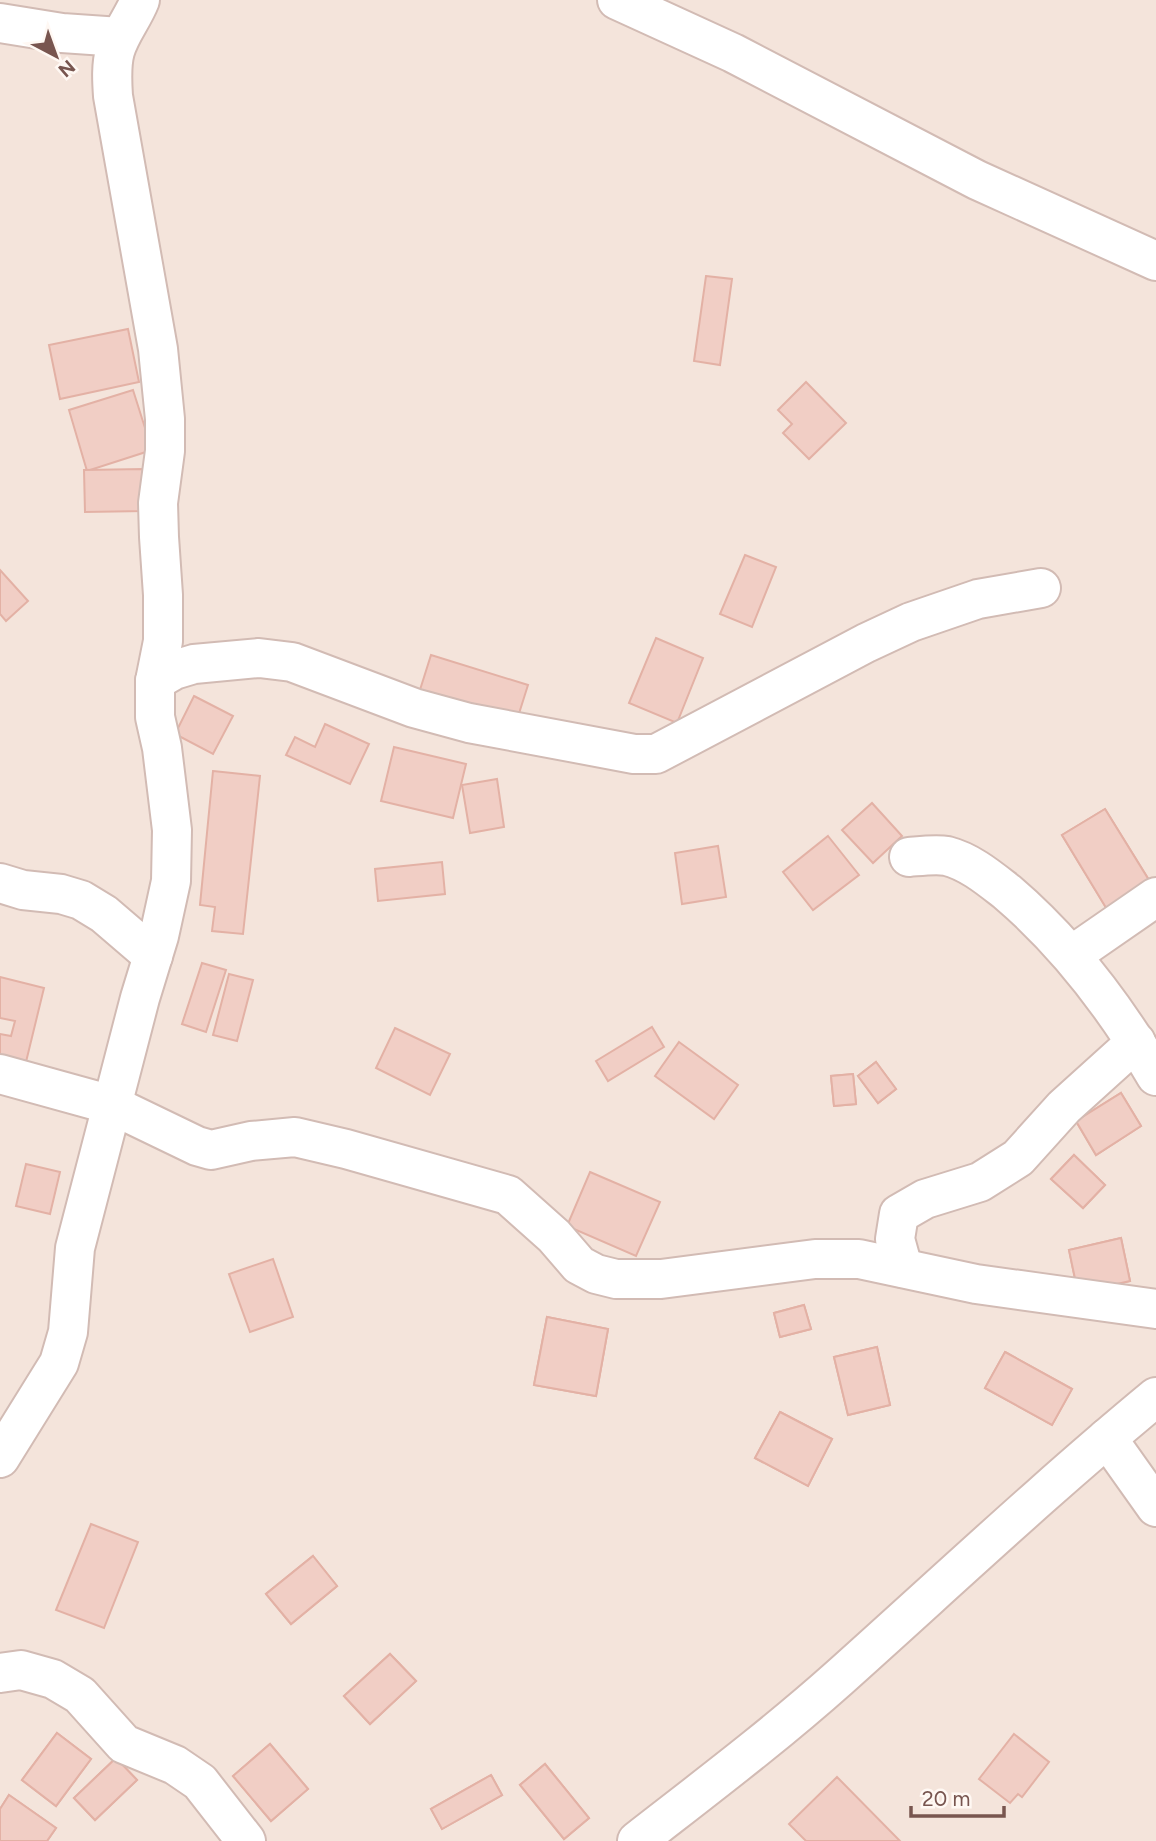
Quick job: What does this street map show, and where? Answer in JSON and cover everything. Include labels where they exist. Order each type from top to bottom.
[{"type":"street","points":[[0,1458],[59,1363],[68,1332],[75,1248],[171,881],[172,830],[162,748],[155,717],[155,681],[163,641],[159,503],[165,451],[165,419],[158,349],[113,96],[112,70],[114,52],[120,37],[134,16],[140,0]]},
{"type":"street","points":[[617,0],[733,53],[977,180],[1156,261]]},
{"type":"street","points":[[0,23],[62,33],[120,37]]},
{"type":"street","points":[[155,681],[174,670],[194,664],[259,658],[292,662],[414,708],[469,723],[634,754],[656,754],[911,622],[978,599],[1041,588]]},
{"type":"street","points":[[909,857],[946,856],[982,872],[1026,909],[1072,955],[1136,1041],[1156,1076]]},
{"type":"street","points":[[0,883],[23,890],[61,894],[81,900],[104,914],[153,956]]},
{"type":"street","points":[[1072,955],[1156,897]]},
{"type":"street","points":[[903,1268],[895,1240],[899,1214],[925,1199],[980,1182],[1018,1158],[1064,1107],[1136,1041]]},
{"type":"street","points":[[0,1074],[112,1105],[197,1146],[211,1150],[273,1137],[295,1137],[508,1195],[554,1236],[579,1265],[596,1274],[616,1279],[661,1279],[815,1259],[859,1259],[976,1284],[1156,1309]]},
{"type":"street","points":[[637,1841],[731,1768],[838,1679],[1156,1397]]},
{"type":"street","points":[[1107,1438],[1156,1507]]},
{"type":"street","points":[[0,1673],[21,1670],[53,1679],[80,1695],[124,1744],[175,1765],[200,1782],[246,1841]]},
{"type":"shaded area","points":[[0,0],[1156,0],[1156,1841],[0,1841]]},
{"type":"building","points":[[706,276],[732,279],[720,365],[694,361]]},
{"type":"building","points":[[128,329],[139,382],[60,399],[49,345]]},
{"type":"building","points":[[806,382],[846,423],[809,459],[783,433],[792,424],[778,410]]},
{"type":"building","points":[[133,390],[152,450],[87,471],[69,410]]},
{"type":"building","points":[[143,469],[144,511],[85,512],[84,470]]},
{"type":"building","points":[[745,555],[776,567],[752,627],[720,614]]},
{"type":"building","points":[[0,570],[28,601],[6,621],[0,614]]},
{"type":"building","points":[[656,638],[703,658],[677,723],[629,703]]},
{"type":"building","points":[[431,655],[528,685],[510,742],[413,712]]},
{"type":"building","points":[[194,696],[233,716],[213,754],[175,734]]},
{"type":"building","points":[[325,724],[369,744],[350,784],[286,755],[295,737],[315,747]]},
{"type":"building","points":[[394,747],[466,764],[453,818],[381,801]]},
{"type":"building","points":[[213,771],[260,776],[243,934],[212,931],[215,907],[200,905]]},
{"type":"building","points":[[497,779],[504,827],[470,833],[462,785]]},
{"type":"building","points":[[872,803],[902,836],[873,863],[842,830]]},
{"type":"building","points":[[1105,809],[1152,885],[1108,911],[1062,835]]},
{"type":"building","points":[[1105,809],[1152,885],[1108,911],[1062,835]]},
{"type":"building","points":[[828,836],[859,875],[813,910],[783,872]]},
{"type":"building","points":[[718,846],[726,897],[682,904],[675,853]]},
{"type":"building","points":[[442,862],[445,894],[378,901],[375,869]]},
{"type":"building","points":[[202,963],[226,970],[206,1032],[182,1024]]},
{"type":"building","points":[[229,974],[253,980],[237,1041],[213,1035]]},
{"type":"building","points":[[0,977],[44,988],[25,1066],[0,1060],[0,1034],[11,1036],[15,1021],[0,1018]]},
{"type":"building","points":[[652,1027],[664,1047],[608,1081],[596,1061]]},
{"type":"building","points":[[395,1028],[450,1054],[430,1095],[376,1068]]},
{"type":"building","points":[[679,1042],[738,1085],[714,1119],[655,1076]]},
{"type":"building","points":[[876,1062],[896,1089],[878,1103],[858,1076]]},
{"type":"building","points":[[876,1062],[896,1089],[878,1103],[858,1076]]},
{"type":"building","points":[[853,1074],[856,1104],[834,1106],[831,1076]]},
{"type":"building","points":[[853,1074],[856,1104],[834,1106],[831,1076]]},
{"type":"building","points":[[1121,1093],[1141,1126],[1096,1155],[1076,1121]]},
{"type":"building","points":[[1121,1093],[1141,1126],[1096,1155],[1076,1121]]},
{"type":"building","points":[[1074,1155],[1105,1185],[1083,1208],[1051,1179]]},
{"type":"building","points":[[1074,1155],[1105,1185],[1083,1208],[1051,1179]]},
{"type":"building","points":[[26,1164],[60,1172],[50,1214],[16,1206]]},
{"type":"building","points":[[590,1172],[660,1202],[636,1256],[567,1226]]},
{"type":"building","points":[[1121,1238],[1130,1281],[1078,1293],[1069,1250]]},
{"type":"building","points":[[1121,1238],[1130,1281],[1078,1293],[1069,1250]]},
{"type":"building","points":[[273,1259],[293,1317],[250,1332],[229,1274]]},
{"type":"building","points":[[804,1305],[811,1329],[780,1337],[774,1313]]},
{"type":"building","points":[[804,1305],[811,1329],[780,1337],[774,1313]]},
{"type":"building","points":[[547,1317],[608,1329],[596,1396],[534,1385]]},
{"type":"building","points":[[547,1317],[608,1329],[596,1396],[534,1385]]},
{"type":"building","points":[[877,1347],[890,1405],[848,1415],[834,1357]]},
{"type":"building","points":[[877,1347],[890,1405],[848,1415],[834,1357]]},
{"type":"building","points":[[1005,1352],[1072,1389],[1052,1425],[985,1388]]},
{"type":"building","points":[[1005,1352],[1072,1389],[1052,1425],[985,1388]]},
{"type":"building","points":[[780,1412],[832,1439],[808,1486],[755,1458]]},
{"type":"building","points":[[780,1412],[832,1439],[808,1486],[755,1458]]},
{"type":"building","points":[[91,1524],[138,1542],[104,1628],[56,1610]]},
{"type":"building","points":[[313,1556],[337,1586],[291,1624],[266,1594]]},
{"type":"building","points":[[313,1556],[337,1586],[291,1624],[266,1594]]},
{"type":"building","points":[[390,1654],[416,1681],[370,1724],[344,1696]]},
{"type":"building","points":[[390,1654],[416,1681],[370,1724],[344,1696]]},
{"type":"building","points":[[57,1733],[91,1759],[56,1806],[22,1780]]},
{"type":"building","points":[[57,1733],[91,1759],[56,1806],[22,1780]]},
{"type":"building","points":[[1014,1734],[1049,1762],[1022,1797],[1018,1794],[1010,1803],[979,1779]]},
{"type":"building","points":[[270,1744],[308,1789],[271,1821],[233,1776]]},
{"type":"building","points":[[270,1744],[308,1789],[271,1821],[233,1776]]},
{"type":"building","points":[[116,1758],[137,1780],[95,1820],[74,1798]]},
{"type":"building","points":[[116,1758],[137,1780],[95,1820],[74,1798]]},
{"type":"building","points":[[545,1764],[589,1818],[564,1839],[520,1785]]},
{"type":"building","points":[[545,1764],[589,1818],[564,1839],[520,1785]]},
{"type":"building","points":[[491,1775],[502,1795],[442,1829],[431,1809]]},
{"type":"building","points":[[491,1775],[502,1795],[442,1829],[431,1809]]},
{"type":"building","points":[[837,1777],[900,1841],[806,1841],[789,1824]]},
{"type":"building","points":[[9,1795],[56,1828],[47,1841],[0,1841],[0,1809]]},
{"type":"building","points":[[9,1795],[56,1828],[47,1841],[0,1841],[0,1809]]}]
